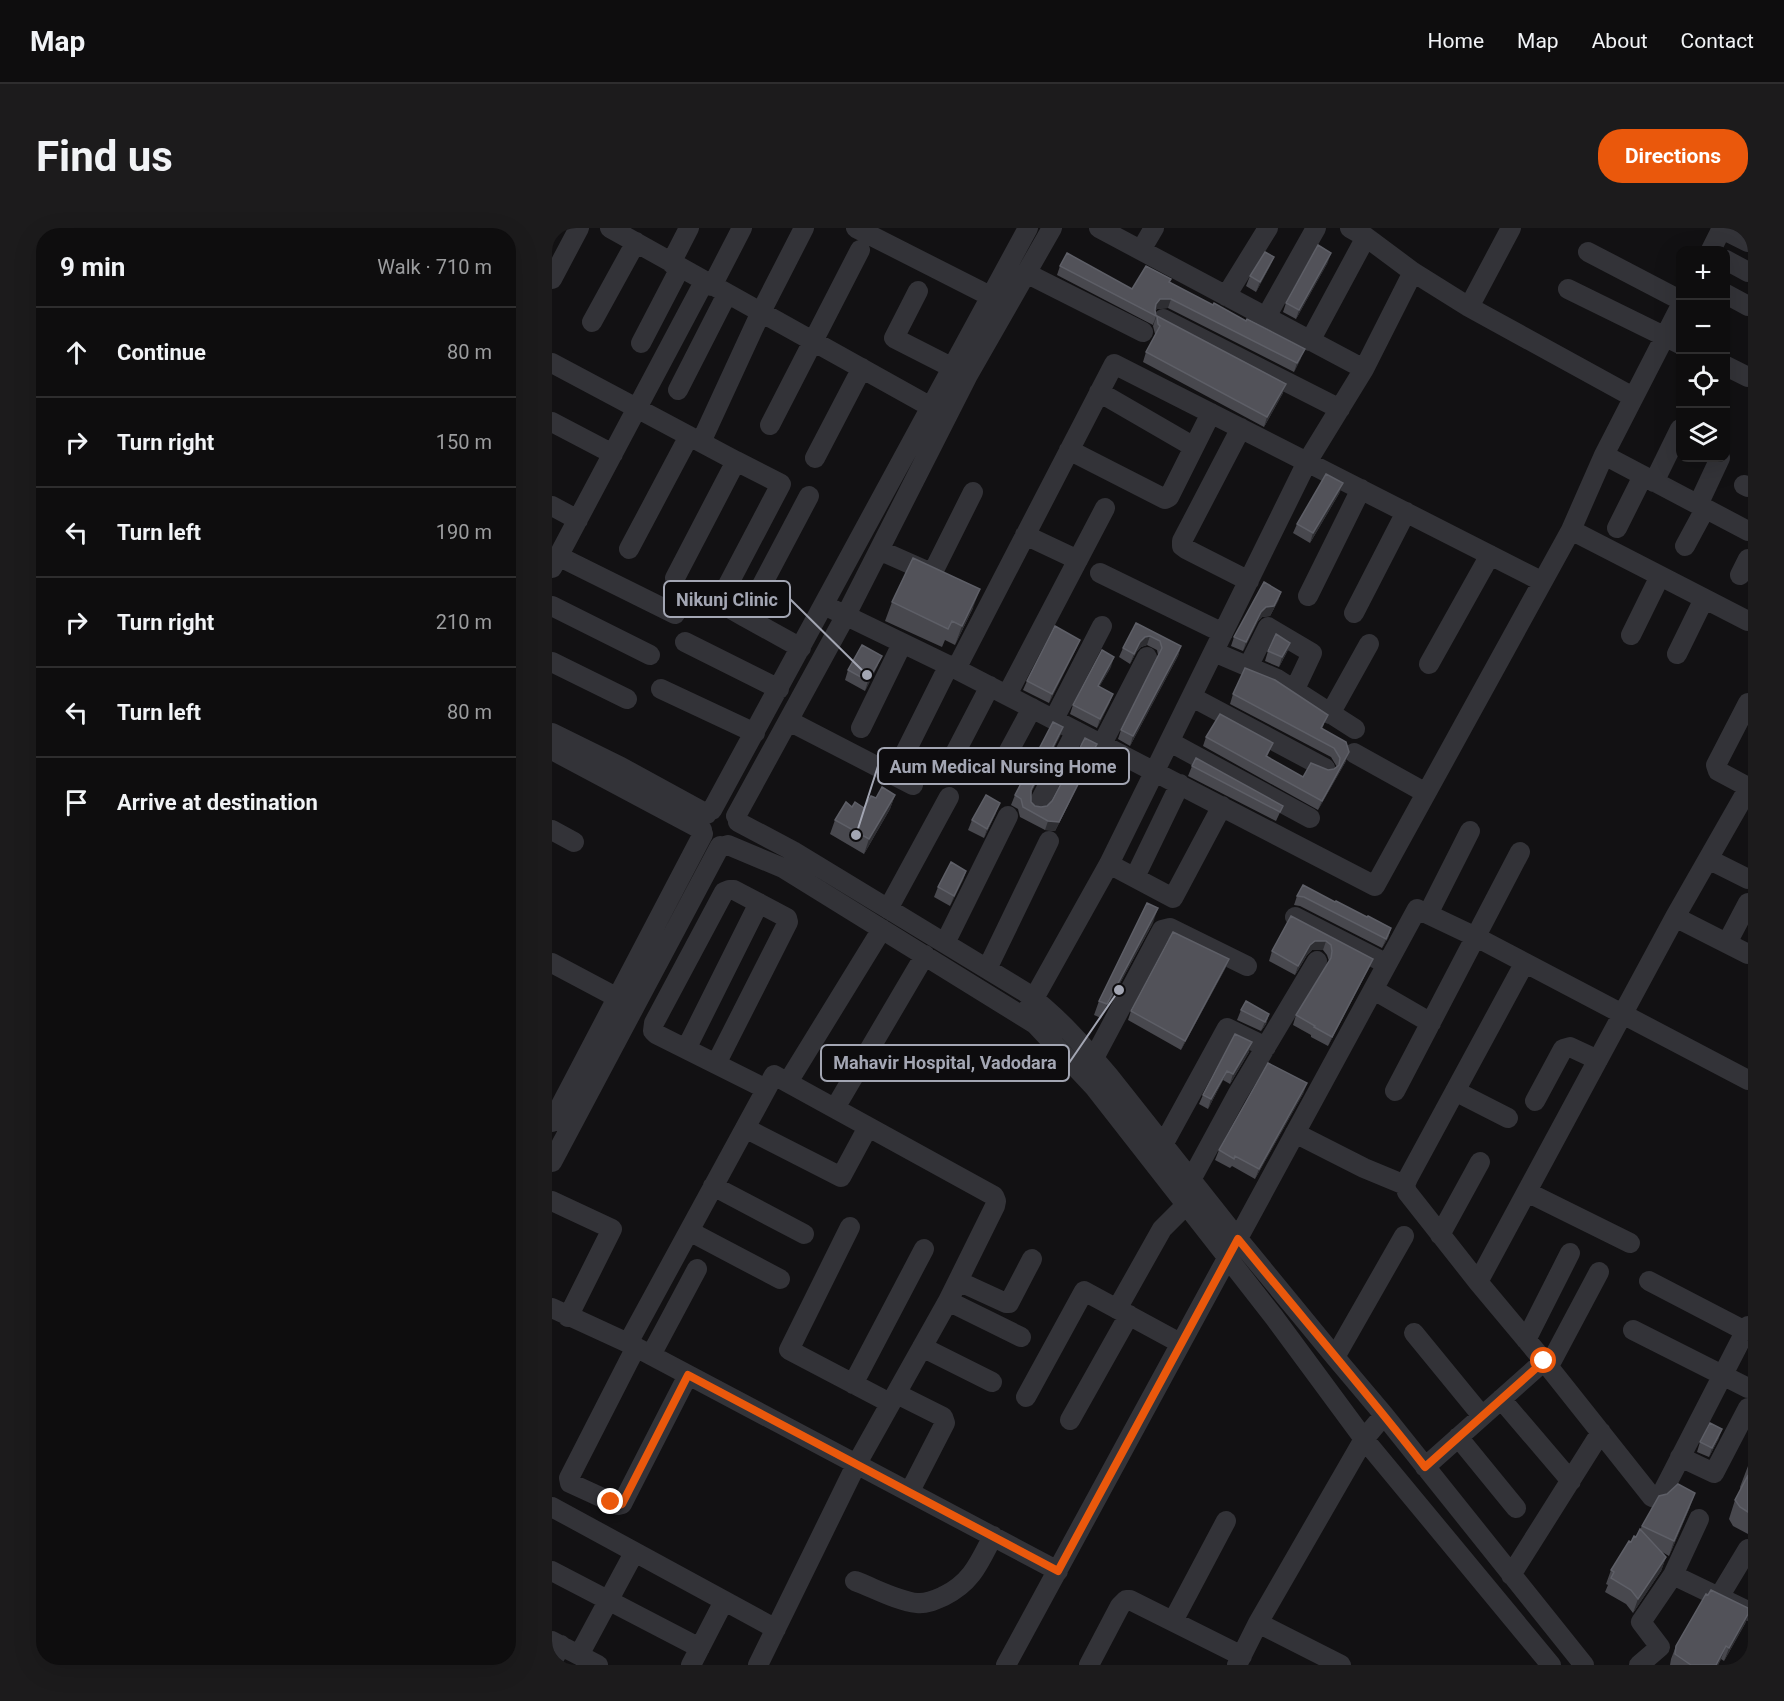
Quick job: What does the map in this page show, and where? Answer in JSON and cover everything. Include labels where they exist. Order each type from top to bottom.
[{"type":"street","points":[[552,279],[579,228]]},
{"type":"street","points":[[610,228],[948,416]]},
{"type":"street","points":[[641,344],[676,265],[689,228]]},
{"type":"street","points":[[678,390],[715,287],[742,228]]},
{"type":"street","points":[[629,549],[695,439],[804,228]]},
{"type":"street","points":[[856,228],[990,296]]},
{"type":"street","points":[[552,1122],[706,822],[1028,228]]},
{"type":"street","points":[[552,1162],[724,845],[738,834],[737,819],[846,615],[968,375],[1052,228]]},
{"type":"street","points":[[1099,228],[1364,369]]},
{"type":"street","points":[[1141,250],[1154,228]]},
{"type":"street","points":[[1226,296],[1268,228]]},
{"type":"street","points":[[1266,317],[1316,228]]},
{"type":"street","points":[[1469,307],[1511,228]]},
{"type":"street","points":[[1310,340],[1358,232],[1413,273],[1469,307],[1633,398]]},
{"type":"street","points":[[1715,234],[1748,242]]},
{"type":"street","points":[[592,322],[636,242]]},
{"type":"street","points":[[770,425],[860,250]]},
{"type":"street","points":[[1588,252],[1676,298]]},
{"type":"street","points":[[1730,263],[1748,272]]},
{"type":"street","points":[[1026,273],[1143,332]]},
{"type":"street","points":[[1024,1017],[1109,864],[1307,462],[1364,369],[1413,273]]},
{"type":"street","points":[[675,614],[555,562],[637,408],[715,287]]},
{"type":"street","points":[[824,605],[1156,771],[1375,886],[1571,530],[1604,455],[1633,398],[1673,340],[1568,289]]},
{"type":"street","points":[[918,291],[894,338],[951,367]]},
{"type":"street","points":[[1730,297],[1748,306]]},
{"type":"street","points":[[1163,319],[1340,409]]},
{"type":"street","points":[[552,363],[781,484],[719,602],[801,648]]},
{"type":"street","points":[[905,753],[1025,535],[1114,364],[1541,581]]},
{"type":"street","points":[[815,458],[862,368]]},
{"type":"street","points":[[1730,368],[1748,377]]},
{"type":"street","points":[[1099,392],[1194,447]]},
{"type":"street","points":[[1069,450],[1165,500],[1169,497],[1211,413]]},
{"type":"street","points":[[552,422],[613,454]]},
{"type":"street","points":[[1241,428],[1182,541],[1182,546],[1249,581]]},
{"type":"street","points":[[1617,528],[1676,435]]},
{"type":"street","points":[[1604,455],[1748,531]]},
{"type":"street","points":[[675,578],[736,460]]},
{"type":"street","points":[[1685,546],[1718,462]]},
{"type":"street","points":[[1308,596],[1361,489]]},
{"type":"street","points":[[879,550],[931,573],[973,492]]},
{"type":"street","points":[[745,617],[809,496]]},
{"type":"street","points":[[552,506],[578,520]]},
{"type":"street","points":[[952,759],[998,691],[1077,560],[1105,508]]},
{"type":"street","points":[[1354,613],[1406,512]]},
{"type":"street","points":[[1571,530],[1748,621]]},
{"type":"street","points":[[1025,535],[1077,560]]},
{"type":"street","points":[[1429,664],[1490,555]]},
{"type":"street","points":[[1100,573],[1223,633]]},
{"type":"street","points":[[1631,635],[1660,576]]},
{"type":"street","points":[[1677,654],[1704,599]]},
{"type":"street","points":[[552,606],[650,655]]},
{"type":"street","points":[[1054,719],[1102,626]]},
{"type":"street","points":[[1248,667],[1268,627],[1312,653],[1294,691]]},
{"type":"street","points":[[685,642],[779,689]]},
{"type":"street","points":[[861,728],[902,644]]},
{"type":"street","points":[[1330,714],[1369,644]]},
{"type":"street","points":[[1214,652],[1277,680],[1355,729]]},
{"type":"street","points":[[1102,744],[1147,657]]},
{"type":"street","points":[[552,662],[627,699]]},
{"type":"street","points":[[661,689],[755,733]]},
{"type":"street","points":[[1192,697],[1325,768]]},
{"type":"street","points":[[1478,1282],[1675,917],[1748,788],[1718,771],[1716,765],[1748,704]]},
{"type":"street","points":[[997,773],[1032,708]]},
{"type":"street","points":[[789,721],[913,785]]},
{"type":"street","points":[[1038,805],[1076,731]]},
{"type":"street","points":[[552,733],[621,767],[706,822],[709,843],[724,845],[783,868],[1035,1024],[1095,1088],[1274,1317],[1364,1439],[1551,1665]]},
{"type":"street","points":[[1170,742],[1310,818]]},
{"type":"street","points":[[552,750],[706,822]]},
{"type":"street","points":[[1354,753],[1426,793]]},
{"type":"street","points":[[1135,877],[1180,784]]},
{"type":"street","points":[[888,909],[949,797]]},
{"type":"street","points":[[1109,864],[1173,898],[1222,806]]},
{"type":"street","points":[[706,822],[725,809],[737,819],[987,969],[1048,1010],[1094,1058],[1164,1143],[1238,1239],[1384,1415],[1584,1665]]},
{"type":"street","points":[[945,944],[1008,816]]},
{"type":"street","points":[[552,830],[574,842]]},
{"type":"street","points":[[1428,914],[1470,831]]},
{"type":"street","points":[[987,969],[1049,841]]},
{"type":"street","points":[[1395,1091],[1520,852]]},
{"type":"street","points":[[1708,858],[1748,879]]},
{"type":"street","points":[[716,1064],[789,922],[787,918],[734,890],[724,892],[654,1023],[653,1031],[686,1050],[766,1089]]},
{"type":"street","points":[[686,1050],[759,903]]},
{"type":"street","points":[[1727,943],[1748,903]]},
{"type":"street","points":[[1006,1665],[1417,909],[1476,937],[1748,1080]]},
{"type":"street","points":[[1295,917],[1387,964]]},
{"type":"street","points":[[1675,917],[1748,954]]},
{"type":"street","points":[[1094,1058],[1165,928],[1170,928],[1246,966]]},
{"type":"street","points":[[788,1082],[882,929]]},
{"type":"street","points":[[835,1108],[925,956]]},
{"type":"street","points":[[1192,1178],[1317,961]]},
{"type":"street","points":[[552,963],[616,998]]},
{"type":"street","points":[[1524,964],[1405,1185],[1407,1192],[1440,1235],[1547,1364],[1652,1497],[1656,1498],[1660,1495],[1747,1328],[1649,1281]]},
{"type":"street","points":[[1374,990],[1431,1023]]},
{"type":"street","points":[[1164,1143],[1227,1028],[1266,1047]]},
{"type":"street","points":[[1535,1101],[1563,1049],[1570,1047],[1598,1060]]},
{"type":"street","points":[[688,1375],[622,1504],[618,1505],[570,1483],[569,1478],[638,1348],[689,1231],[774,1075],[994,1196],[996,1206],[948,1301],[856,1465],[758,1665]]},
{"type":"street","points":[[1455,1091],[1508,1118]]},
{"type":"street","points":[[745,1128],[841,1177],[868,1127]]},
{"type":"street","points":[[1295,1133],[1364,1168],[1405,1185]]},
{"type":"street","points":[[1440,1235],[1480,1162]]},
{"type":"street","points":[[713,1186],[804,1234]]},
{"type":"street","points":[[1527,1192],[1630,1243]]},
{"type":"street","points":[[552,1201],[612,1229],[560,1313],[638,1348],[1058,1571]]},
{"type":"street","points":[[1070,1420],[1162,1230],[1186,1205]]},
{"type":"street","points":[[850,1227],[789,1350],[853,1384],[943,1417],[945,1423],[910,1491]]},
{"type":"street","points":[[689,1231],[780,1279]]},
{"type":"street","points":[[1335,1358],[1404,1236]]},
{"type":"street","points":[[853,1384],[924,1249]]},
{"type":"street","points":[[1526,1340],[1570,1253]]},
{"type":"street","points":[[958,1281],[1009,1303],[1032,1259]]},
{"type":"street","points":[[638,1348],[697,1269]]},
{"type":"street","points":[[1425,1467],[1501,1399],[1547,1364],[1599,1272]]},
{"type":"street","points":[[1026,1396],[1084,1291],[1180,1343]]},
{"type":"street","points":[[948,1301],[1021,1337]]},
{"type":"street","points":[[1633,1330],[1748,1388]]},
{"type":"street","points":[[1414,1333],[1482,1416]]},
{"type":"street","points":[[922,1347],[992,1382]]},
{"type":"street","points":[[1501,1399],[1570,1480]]},
{"type":"street","points":[[1680,1457],[1714,1473],[1748,1408]]},
{"type":"street","points":[[1089,1665],[1120,1606],[1126,1600],[1173,1621],[1239,1660],[1364,1439],[1384,1415]]},
{"type":"street","points":[[1511,1575],[1601,1432]]},
{"type":"street","points":[[1458,1437],[1516,1508]]},
{"type":"street","points":[[554,1515],[634,1553],[776,1629]]},
{"type":"street","points":[[1639,1665],[1660,1647],[1641,1622],[1673,1575],[1700,1519]]},
{"type":"street","points":[[1173,1621],[1226,1521]]},
{"type":"street","points":[[855,1581],[908,1601],[925,1603],[934,1601],[959,1588],[970,1577],[993,1536]]},
{"type":"street","points":[[1719,1597],[1748,1549]]},
{"type":"street","points":[[579,1655],[634,1553]]},
{"type":"street","points":[[552,1571],[608,1601],[695,1656],[724,1601]]},
{"type":"street","points":[[1673,1575],[1748,1611]]},
{"type":"street","points":[[1258,1623],[1341,1665]]},
{"type":"street","points":[[555,1649],[579,1655],[598,1665]]},
{"type":"building","points":[[1318,245],[1331,253],[1299,310],[1286,303]]},
{"type":"building","points":[[1265,252],[1274,257],[1260,282],[1250,276]]},
{"type":"building","points":[[1067,253],[1132,289],[1146,266],[1171,279],[1169,282],[1213,305],[1214,303],[1305,349],[1297,363],[1171,299],[1160,299],[1156,304],[1156,316],[1060,266]]},
{"type":"building","points":[[1157,316],[1286,384],[1267,417],[1146,352],[1160,326]]},
{"type":"building","points":[[1326,474],[1343,483],[1313,533],[1297,524]]},
{"type":"building","points":[[913,558],[980,589],[962,626],[952,621],[948,629],[892,602]]},
{"type":"building","points":[[1264,582],[1281,592],[1274,606],[1266,607],[1261,612],[1246,642],[1234,637]]},
{"type":"building","points":[[1136,623],[1181,646],[1133,736],[1121,730],[1162,648],[1160,641],[1150,636],[1140,642],[1134,654],[1123,648]]},
{"type":"building","points":[[1055,626],[1080,640],[1052,694],[1027,681]]},
{"type":"building","points":[[1276,634],[1290,643],[1282,657],[1268,651]]},
{"type":"building","points":[[862,645],[882,656],[868,681],[848,670]]},
{"type":"building","points":[[1102,650],[1114,657],[1098,686],[1113,694],[1100,719],[1073,705]]},
{"type":"building","points":[[1245,668],[1275,680],[1328,715],[1321,728],[1346,742],[1349,752],[1322,801],[1206,737],[1220,714],[1273,743],[1266,756],[1303,777],[1311,763],[1328,770],[1339,765],[1340,758],[1334,748],[1233,694]]},
{"type":"building","points":[[1053,722],[1063,727],[1031,790],[1031,802],[1035,806],[1047,806],[1052,801],[1085,738],[1097,744],[1059,822],[1048,821],[1023,807],[1021,799],[1015,795]]},
{"type":"building","points":[[1196,758],[1283,806],[1280,812],[1192,766]]},
{"type":"building","points":[[882,787],[895,795],[869,839],[835,820],[846,802],[852,807],[855,802],[864,808],[871,796],[876,798]]},
{"type":"building","points":[[986,795],[1000,803],[987,829],[972,820]]},
{"type":"building","points":[[951,862],[966,871],[954,896],[938,887]]},
{"type":"building","points":[[1303,885],[1391,928],[1386,939],[1304,897],[1297,896]]},
{"type":"building","points":[[1147,903],[1158,908],[1107,1004],[1099,1001]]},
{"type":"building","points":[[1291,916],[1373,959],[1332,1037],[1296,1015],[1331,958],[1331,945],[1326,941],[1315,941],[1310,945],[1298,966],[1272,951]]},
{"type":"building","points":[[1173,932],[1229,959],[1185,1041],[1131,1011]]},
{"type":"building","points":[[1246,1001],[1269,1014],[1265,1022],[1241,1010]]},
{"type":"building","points":[[1235,1034],[1252,1042],[1233,1074],[1227,1071],[1211,1099],[1203,1095]]},
{"type":"building","points":[[1268,1063],[1307,1083],[1259,1169],[1219,1150]]},
{"type":"building","points":[[1710,1423],[1722,1429],[1712,1448],[1700,1442]]},
{"type":"building","points":[[1748,1475],[1748,1512],[1735,1500]]},
{"type":"building","points":[[1678,1484],[1695,1493],[1674,1541],[1642,1526],[1659,1496],[1667,1494]]},
{"type":"building","points":[[1640,1529],[1666,1557],[1638,1599],[1631,1590],[1611,1578],[1614,1572],[1611,1570],[1629,1541],[1631,1542],[1634,1536],[1636,1537]]},
{"type":"building","points":[[1711,1590],[1748,1608],[1748,1614],[1729,1648],[1726,1646],[1716,1665],[1691,1665],[1675,1654],[1676,1646],[1706,1594],[1708,1595]]},
{"type":"place","name":"Nikunj Clinic","points":[[867,675]]},
{"type":"place","name":"Aum Medical Nursing Home","points":[[856,835]]},
{"type":"place","name":"Mahavir Hospital, Vadodara","points":[[1119,990]]},
{"type":"route","points":[[611,1502],[620,1506],[622,1504],[688,1375],[1058,1571],[1238,1239],[1425,1467],[1544,1361]]}]
